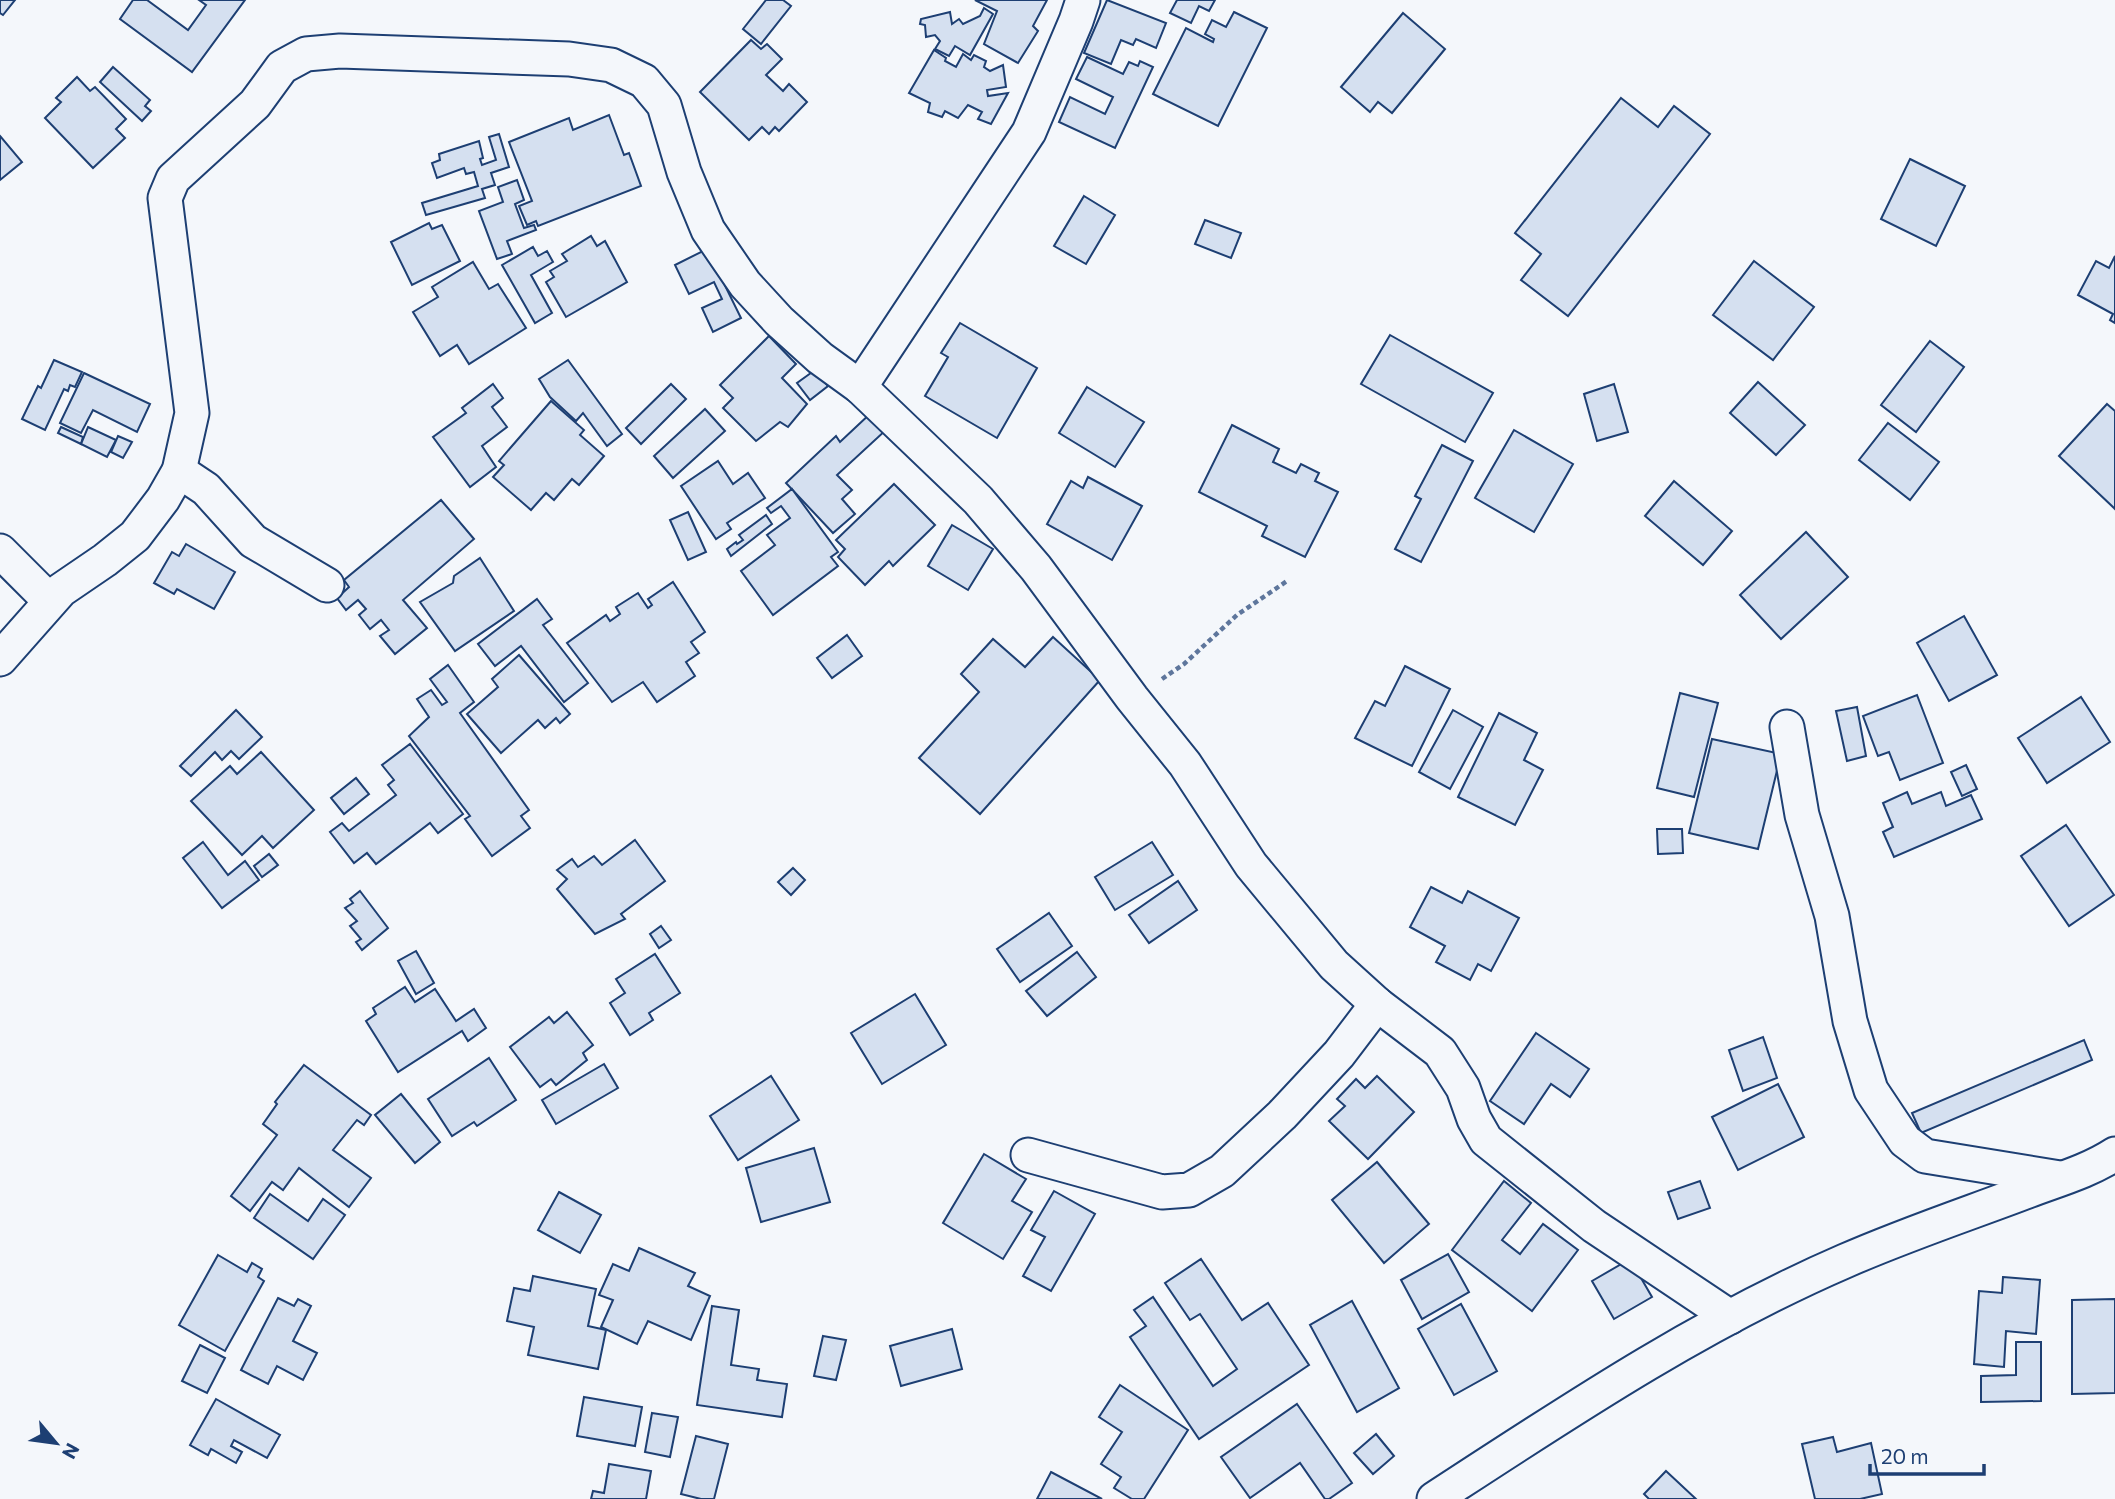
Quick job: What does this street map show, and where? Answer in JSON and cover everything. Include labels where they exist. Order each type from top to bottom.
[{"type":"street","points":[[860,387],[1028,132],[1083,0]]},
{"type":"street","points":[[0,659],[61,590],[135,536],[163,499],[178,471],[192,413],[165,198],[173,179],[256,104],[282,67],[306,54],[340,51],[569,59],[611,65],[645,81],[664,105],[684,173],[708,230],[745,285],[779,321],[820,358],[860,387],[978,500],[1036,568],[1132,698],[1185,764],[1251,865],[1334,965],[1377,1004],[1440,1052],[1463,1088],[1486,1140],[1594,1226],[1730,1317]]},
{"type":"street","points":[[178,471],[206,489],[253,541],[327,585]]},
{"type":"street","points":[[0,551],[50,601]]},
{"type":"street","points":[[1787,727],[1802,815],[1832,916],[1850,1021],[1871,1090],[1905,1141],[1925,1156],[2061,1179]]},
{"type":"street","points":[[1028,1155],[1162,1192],[1189,1191],[1222,1171],[1282,1115],[1339,1054],[1377,1004]]},
{"type":"street","points":[[1434,1499],[1605,1388],[1730,1317],[1845,1261],[2061,1179],[2111,1163]]},
{"type":"path","points":[[1132,698],[1184,664],[1237,615],[1287,581]]},
{"type":"building","points":[[0,0],[15,0],[3,15],[0,13]]},
{"type":"building","points":[[133,0],[147,0],[188,30],[206,5],[199,0],[245,0],[192,72],[120,19]]},
{"type":"building","points":[[766,0],[783,0],[791,6],[761,44],[743,29]]},
{"type":"building","points":[[975,0],[1047,0],[1033,26],[1038,31],[1018,63],[984,44],[997,11]]},
{"type":"building","points":[[1107,0],[1166,23],[1156,48],[1136,39],[1133,45],[1121,40],[1111,64],[1084,53]]},
{"type":"building","points":[[1177,0],[1215,0],[1209,11],[1199,6],[1191,23],[1170,13]]},
{"type":"building","points":[[984,8],[993,14],[970,55],[955,46],[949,56],[935,49],[940,41],[935,35],[926,37],[925,25],[920,24],[921,19],[950,12],[952,24],[959,19],[963,24],[980,16]]},
{"type":"building","points":[[1234,12],[1267,28],[1218,126],[1153,94],[1186,28],[1213,42],[1214,39],[1205,34],[1212,20],[1226,27]]},
{"type":"building","points":[[1403,13],[1445,49],[1392,113],[1378,102],[1370,112],[1341,87]]},
{"type":"building","points":[[751,40],[761,49],[767,44],[782,59],[766,75],[783,91],[789,84],[807,102],[779,131],[775,127],[769,134],[762,127],[749,140],[700,92]]},
{"type":"building","points":[[934,50],[956,67],[963,54],[971,60],[974,55],[986,61],[984,67],[990,71],[1003,65],[1006,87],[987,90],[988,96],[1008,93],[991,124],[978,119],[982,112],[968,105],[958,118],[945,111],[942,117],[928,112],[930,103],[909,93]]},
{"type":"building","points":[[1087,57],[1123,74],[1129,62],[1138,66],[1140,61],[1153,67],[1115,148],[1059,122],[1070,97],[1105,114],[1113,97],[1076,79]]},
{"type":"building","points":[[113,67],[150,100],[145,106],[151,111],[142,121],[100,82]]},
{"type":"building","points":[[77,77],[90,91],[95,87],[126,119],[116,129],[125,138],[93,168],[45,118],[61,102],[56,98]]},
{"type":"building","points":[[1621,98],[1658,127],[1674,106],[1710,134],[1568,316],[1521,280],[1541,254],[1515,233]]},
{"type":"building","points":[[609,115],[624,155],[629,153],[641,186],[538,226],[536,221],[527,225],[519,206],[532,201],[509,142],[569,118],[573,130]]},
{"type":"building","points":[[499,134],[509,167],[491,173],[495,185],[482,189],[485,198],[426,215],[422,203],[478,186],[474,172],[466,174],[464,168],[437,178],[432,163],[440,160],[439,154],[479,141],[482,165],[496,160],[489,137]]},
{"type":"building","points":[[0,136],[22,162],[0,180]]},
{"type":"building","points":[[1910,159],[1965,186],[1936,246],[1881,219]]},
{"type":"building","points":[[517,180],[524,200],[515,204],[524,228],[534,225],[536,230],[507,241],[512,254],[497,259],[479,211],[503,202],[498,187]]},
{"type":"building","points":[[1084,196],[1115,215],[1086,264],[1054,246]]},
{"type":"building","points":[[1205,220],[1241,233],[1231,258],[1195,244]]},
{"type":"building","points":[[429,223],[432,229],[442,225],[460,261],[412,285],[391,242]]},
{"type":"building","points":[[591,236],[597,246],[605,241],[627,282],[566,317],[546,282],[554,277],[550,271],[567,261],[562,254]]},
{"type":"building","points":[[533,247],[538,256],[547,251],[553,262],[531,275],[552,313],[535,323],[502,265]]},
{"type":"building","points":[[707,249],[741,318],[713,332],[702,308],[722,299],[714,282],[689,294],[675,265]]},
{"type":"building","points":[[2115,256],[2115,323],[2110,320],[2113,314],[2078,295],[2096,261],[2109,268]]},
{"type":"building","points":[[1754,261],[1814,307],[1773,360],[1713,315]]},
{"type":"building","points":[[473,262],[489,289],[498,284],[526,328],[469,364],[457,345],[440,356],[413,312],[438,297],[432,287]]},
{"type":"building","points":[[960,323],[1037,368],[997,438],[925,396],[948,357],[941,353]]},
{"type":"building","points":[[1390,335],[1493,393],[1465,442],[1361,384]]},
{"type":"building","points":[[769,336],[796,364],[782,378],[807,404],[788,427],[780,422],[756,441],[723,408],[733,398],[720,385]]},
{"type":"building","points":[[1930,341],[1964,367],[1916,432],[1881,405]]},
{"type":"building","points":[[54,360],[82,372],[75,387],[70,385],[68,391],[64,389],[45,430],[22,419]]},
{"type":"building","points":[[568,360],[622,434],[607,446],[583,413],[576,421],[550,397],[539,379]]},
{"type":"building","points":[[815,370],[828,386],[810,400],[797,383]]},
{"type":"building","points":[[84,373],[150,404],[137,432],[93,410],[81,433],[60,423]]},
{"type":"building","points":[[1758,382],[1805,425],[1776,455],[1730,413]]},
{"type":"building","points":[[493,384],[503,398],[492,407],[507,427],[482,446],[496,467],[470,487],[433,437],[466,413],[462,408]]},
{"type":"building","points":[[671,384],[686,399],[641,444],[626,428]]},
{"type":"building","points":[[1614,384],[1628,432],[1597,441],[1584,394]]},
{"type":"building","points":[[1087,387],[1144,422],[1115,467],[1059,433]]},
{"type":"building","points":[[551,401],[584,430],[580,435],[604,456],[579,485],[572,479],[554,500],[546,493],[531,510],[493,477],[504,465],[499,461]]},
{"type":"building","points":[[2107,404],[2115,411],[2115,509],[2059,456]]},
{"type":"building","points":[[705,409],[725,431],[673,478],[654,456]]},
{"type":"building","points":[[872,412],[887,429],[837,475],[852,490],[842,499],[855,514],[833,533],[786,483],[836,436],[840,442]]},
{"type":"building","points":[[1888,423],[1939,462],[1910,500],[1859,460]]},
{"type":"building","points":[[1232,425],[1279,449],[1273,462],[1296,473],[1301,464],[1319,473],[1315,481],[1338,492],[1305,557],[1262,536],[1267,526],[1199,492]]},
{"type":"building","points":[[61,427],[83,437],[81,444],[58,433]]},
{"type":"building","points":[[88,427],[116,440],[107,457],[81,444]]},
{"type":"building","points":[[1514,430],[1573,464],[1534,532],[1475,498]]},
{"type":"building","points":[[118,436],[132,442],[123,458],[111,452]]},
{"type":"building","points":[[1442,445],[1473,461],[1421,562],[1395,549],[1421,499],[1415,496]]},
{"type":"building","points":[[718,461],[733,484],[748,473],[765,498],[727,523],[731,529],[716,539],[681,486]]},
{"type":"building","points":[[1088,477],[1142,506],[1112,560],[1047,524],[1071,481],[1083,488]]},
{"type":"building","points":[[1674,481],[1732,531],[1703,565],[1645,516]]},
{"type":"building","points":[[894,484],[935,525],[893,566],[889,561],[865,585],[838,557],[845,549],[836,540]]},
{"type":"building","points":[[792,489],[838,552],[831,557],[838,566],[773,615],[741,571],[775,545],[767,535],[790,518],[781,506],[771,513],[767,508]]},
{"type":"building","points":[[441,500],[474,539],[403,600],[427,628],[395,654],[380,636],[389,630],[381,620],[370,629],[359,615],[366,609],[358,600],[346,610],[337,598],[349,587],[344,580]]},
{"type":"building","points":[[688,512],[706,552],[688,560],[670,520]]},
{"type":"building","points":[[766,515],[772,524],[731,556],[727,549],[743,540],[739,535]]},
{"type":"building","points":[[952,525],[993,549],[968,590],[928,566]]},
{"type":"building","points":[[1806,532],[1848,577],[1781,639],[1740,595]]},
{"type":"building","points":[[186,544],[235,572],[214,609],[177,589],[174,594],[154,583],[172,552],[179,556]]},
{"type":"building","points":[[480,558],[514,611],[455,651],[420,602],[453,583],[454,576]]},
{"type":"building","points":[[673,582],[705,632],[691,642],[699,653],[686,662],[695,676],[657,702],[643,682],[612,702],[567,643],[606,615],[610,621],[620,614],[616,607],[638,593],[648,608],[652,605],[648,599]]},
{"type":"building","points":[[537,599],[552,619],[543,625],[588,683],[564,702],[521,646],[495,666],[478,644]]},
{"type":"building","points":[[1964,616],[1997,675],[1949,701],[1917,643]]},
{"type":"building","points":[[847,635],[862,656],[832,678],[817,658]]},
{"type":"building","points":[[1053,637],[1100,680],[980,814],[919,758],[979,692],[961,674],[993,639],[1025,667]]},
{"type":"building","points":[[519,655],[570,714],[560,723],[556,718],[545,728],[538,720],[501,753],[467,714],[498,687],[492,679]]},
{"type":"building","points":[[448,665],[474,702],[460,713],[529,810],[521,816],[530,828],[492,856],[465,819],[470,816],[409,736],[429,717],[417,699],[431,690],[442,705],[447,702],[430,679]]},
{"type":"building","points":[[1405,666],[1450,689],[1412,766],[1355,738],[1375,701],[1385,706]]},
{"type":"building","points":[[1680,693],[1718,703],[1694,797],[1657,788]]},
{"type":"building","points":[[1917,695],[1943,763],[1900,780],[1889,752],[1878,756],[1863,716]]},
{"type":"building","points":[[2081,697],[2110,742],[2047,783],[2018,738]]},
{"type":"building","points":[[1857,707],[1866,756],[1847,761],[1836,711]]},
{"type":"building","points":[[236,710],[262,737],[239,759],[231,751],[222,760],[215,752],[191,776],[180,766]]},
{"type":"building","points":[[1453,710],[1483,727],[1450,789],[1419,772]]},
{"type":"building","points":[[1499,713],[1537,733],[1524,760],[1543,770],[1515,825],[1458,797]]},
{"type":"building","points":[[1712,739],[1781,754],[1758,849],[1689,833]]},
{"type":"building","points":[[410,744],[463,814],[438,833],[430,823],[376,864],[367,853],[354,863],[330,832],[342,823],[349,831],[396,795],[388,785],[394,780],[382,765]]},
{"type":"building","points":[[261,752],[314,810],[273,848],[262,836],[242,855],[191,801],[230,766],[237,774]]},
{"type":"building","points":[[1966,765],[1977,789],[1962,796],[1951,772]]},
{"type":"building","points":[[356,778],[369,794],[344,814],[331,798]]},
{"type":"building","points":[[1907,792],[1912,804],[1941,792],[1946,806],[1971,795],[1982,819],[1894,857],[1883,832],[1893,827],[1883,803]]},
{"type":"building","points":[[2066,825],[2114,895],[2069,926],[2021,856]]},
{"type":"building","points":[[1657,829],[1682,829],[1683,853],[1658,854]]},
{"type":"building","points":[[635,840],[665,881],[621,914],[625,919],[595,934],[557,889],[567,879],[557,870],[572,859],[578,867],[594,856],[602,865]]},
{"type":"building","points":[[203,842],[228,875],[245,861],[259,880],[222,908],[183,858]]},
{"type":"building","points":[[1152,842],[1173,875],[1115,910],[1095,877]]},
{"type":"building","points":[[269,854],[278,865],[262,877],[254,866]]},
{"type":"building","points":[[793,868],[805,880],[791,895],[778,882]]},
{"type":"building","points":[[1178,881],[1197,910],[1149,943],[1129,915]]},
{"type":"building","points":[[1431,887],[1462,903],[1468,891],[1519,918],[1491,971],[1478,964],[1470,980],[1436,962],[1445,946],[1410,927]]},
{"type":"building","points":[[360,891],[388,928],[362,950],[356,942],[361,939],[350,926],[357,921],[345,908],[353,903],[350,899]]},
{"type":"building","points":[[1049,913],[1072,946],[1020,982],[997,949]]},
{"type":"building","points":[[661,926],[671,940],[659,948],[650,934]]},
{"type":"building","points":[[416,951],[434,983],[416,994],[398,961]]},
{"type":"building","points":[[1077,952],[1096,977],[1047,1016],[1026,991]]},
{"type":"building","points":[[655,954],[680,993],[649,1013],[653,1020],[630,1035],[610,1003],[625,993],[616,979]]},
{"type":"building","points":[[405,987],[415,1002],[435,989],[456,1021],[474,1009],[486,1028],[468,1041],[462,1031],[398,1072],[366,1021],[376,1014],[373,1008]]},
{"type":"building","points":[[915,994],[946,1045],[882,1084],[851,1033]]},
{"type":"building","points":[[567,1012],[593,1045],[583,1053],[587,1060],[556,1085],[551,1079],[540,1087],[510,1047],[549,1017],[554,1023]]},
{"type":"building","points":[[1536,1033],[1589,1069],[1570,1097],[1551,1084],[1524,1124],[1490,1101]]},
{"type":"building","points":[[1763,1037],[1777,1078],[1743,1091],[1729,1050]]},
{"type":"building","points":[[2084,1040],[2092,1060],[1921,1133],[1912,1113]]},
{"type":"building","points":[[489,1058],[516,1100],[477,1126],[474,1122],[452,1136],[428,1099]]},
{"type":"building","points":[[604,1064],[618,1088],[556,1124],[542,1100]]},
{"type":"building","points":[[304,1065],[371,1115],[364,1125],[357,1120],[333,1150],[371,1178],[349,1207],[299,1168],[283,1190],[272,1182],[250,1211],[231,1196],[277,1135],[263,1124],[277,1104],[275,1102]]},
{"type":"building","points":[[771,1076],[799,1120],[738,1160],[710,1116]]},
{"type":"building","points":[[1377,1076],[1414,1112],[1368,1159],[1329,1121],[1345,1106],[1337,1099],[1356,1079],[1365,1088]]},
{"type":"building","points":[[1778,1084],[1804,1137],[1738,1170],[1712,1117]]},
{"type":"building","points":[[401,1094],[440,1142],[415,1163],[375,1115]]},
{"type":"building","points":[[814,1148],[830,1202],[761,1222],[746,1168]]},
{"type":"building","points":[[984,1154],[1026,1179],[1012,1201],[1032,1212],[1003,1259],[943,1223]]},
{"type":"building","points":[[1377,1162],[1429,1224],[1384,1263],[1332,1200]]},
{"type":"building","points":[[1504,1181],[1531,1203],[1502,1240],[1520,1254],[1543,1224],[1578,1250],[1532,1311],[1452,1250]]},
{"type":"building","points":[[1700,1181],[1710,1208],[1678,1219],[1668,1192]]},
{"type":"building","points":[[1054,1191],[1095,1214],[1051,1291],[1023,1276],[1045,1237],[1031,1230]]},
{"type":"building","points":[[559,1192],[601,1215],[580,1253],[538,1230]]},
{"type":"building","points":[[270,1194],[308,1221],[323,1199],[345,1215],[313,1259],[254,1218]]},
{"type":"building","points":[[639,1248],[695,1273],[688,1286],[710,1296],[691,1340],[648,1321],[637,1344],[601,1327],[613,1300],[599,1295],[613,1264],[629,1271]]},
{"type":"building","points":[[1448,1254],[1469,1292],[1422,1319],[1401,1280]]},
{"type":"building","points":[[218,1255],[247,1272],[252,1263],[262,1269],[258,1277],[264,1281],[225,1351],[179,1325]]},
{"type":"building","points":[[1201,1259],[1242,1320],[1268,1303],[1309,1365],[1199,1439],[1130,1337],[1146,1326],[1134,1310],[1153,1297],[1213,1386],[1237,1369],[1200,1314],[1190,1320],[1165,1283]]},
{"type":"building","points":[[1630,1259],[1652,1297],[1614,1319],[1592,1281]]},
{"type":"building","points":[[533,1276],[596,1289],[588,1326],[606,1330],[598,1369],[528,1355],[534,1327],[507,1321],[514,1288],[530,1291]]},
{"type":"building","points":[[2003,1277],[2040,1280],[2036,1334],[2006,1331],[2004,1367],[1974,1364],[1979,1291],[2002,1293]]},
{"type":"building","points":[[278,1298],[294,1306],[298,1299],[311,1306],[293,1341],[317,1353],[303,1380],[277,1366],[268,1384],[241,1370]]},
{"type":"building","points":[[2115,1299],[2115,1393],[2072,1394],[2072,1300]]},
{"type":"building","points":[[1352,1301],[1399,1388],[1357,1412],[1310,1325]]},
{"type":"building","points":[[1461,1304],[1497,1371],[1454,1395],[1418,1329]]},
{"type":"building","points":[[712,1306],[739,1310],[731,1365],[759,1369],[757,1380],[787,1384],[782,1417],[697,1405]]},
{"type":"building","points":[[952,1329],[962,1369],[901,1386],[890,1346]]},
{"type":"building","points":[[823,1336],[846,1340],[836,1380],[814,1376]]},
{"type":"building","points":[[2016,1342],[2041,1342],[2041,1401],[1981,1402],[1981,1376],[2016,1375]]},
{"type":"building","points":[[200,1345],[225,1358],[207,1393],[182,1381]]},
{"type":"building","points":[[1120,1385],[1188,1430],[1144,1499],[1132,1499],[1114,1488],[1121,1477],[1101,1464],[1122,1432],[1099,1417]]},
{"type":"building","points":[[584,1397],[642,1407],[635,1446],[577,1436]]},
{"type":"building","points":[[216,1399],[280,1435],[267,1458],[234,1440],[231,1446],[242,1452],[236,1463],[211,1449],[208,1455],[190,1445]]},
{"type":"building","points":[[1297,1404],[1352,1483],[1325,1499],[1300,1463],[1250,1498],[1221,1457]]},
{"type":"building","points":[[652,1413],[678,1417],[670,1457],[645,1452]]},
{"type":"building","points":[[1376,1434],[1394,1456],[1373,1474],[1354,1453]]},
{"type":"building","points":[[696,1436],[728,1444],[714,1499],[681,1494]]},
{"type":"building","points":[[1833,1437],[1837,1452],[1871,1443],[1882,1494],[1860,1499],[1815,1499],[1802,1444]]},
{"type":"building","points":[[609,1464],[651,1471],[646,1499],[591,1499],[593,1491],[604,1493]]},
{"type":"building","points":[[1666,1471],[1696,1499],[1649,1499],[1644,1494]]},
{"type":"building","points":[[1051,1472],[1102,1499],[1037,1499]]}]
